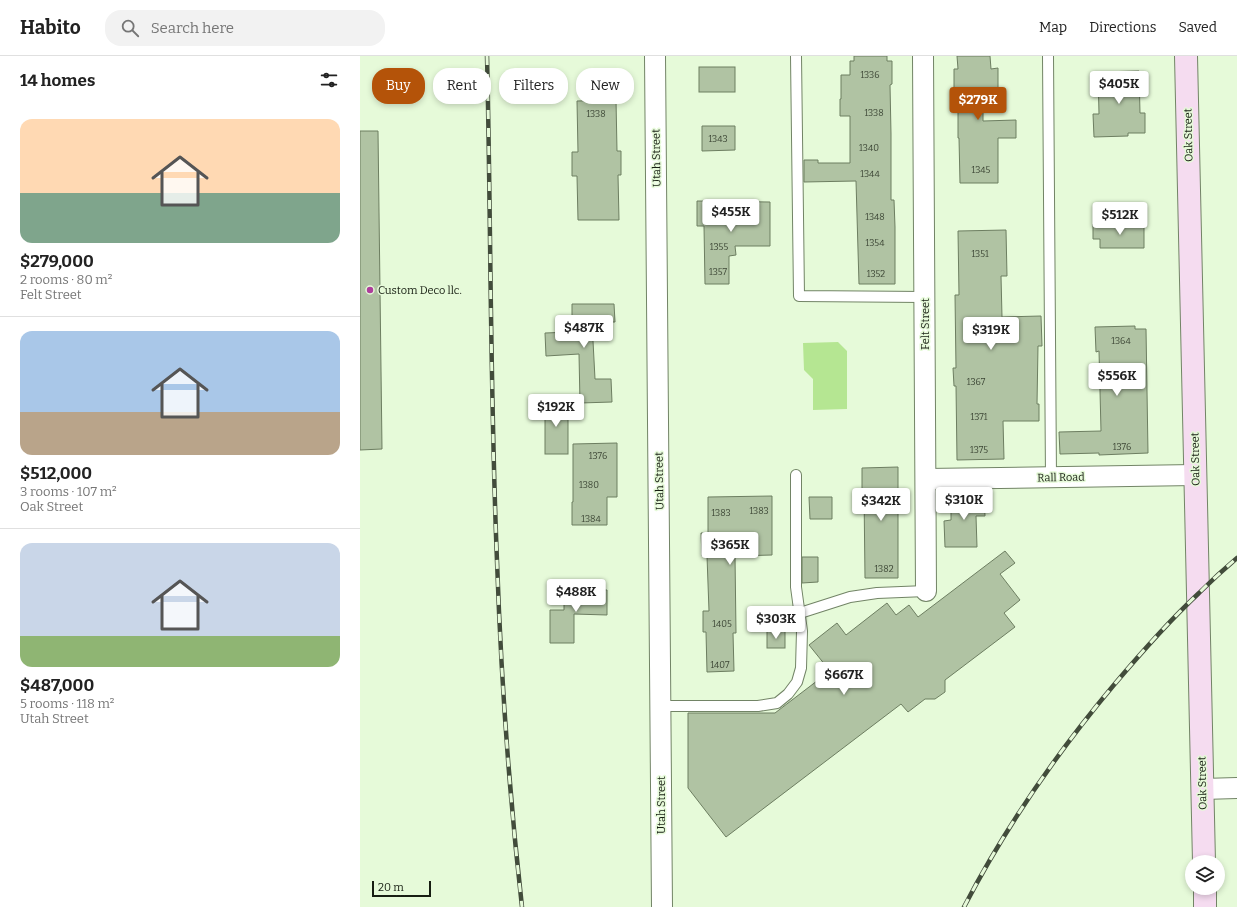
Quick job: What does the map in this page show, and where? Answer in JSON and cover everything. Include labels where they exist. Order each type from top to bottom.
[{"type":"street","name":"Utah Street","points":[[655,56],[662,907]]},
{"type":"street","name":"Felt Street","points":[[923,56],[926,591]]},
{"type":"street","name":"Oak Street","points":[[1186,56],[1204,855]]},
{"type":"street","name":"Rall Road","points":[[926,479],[1196,475]]},
{"type":"street","points":[[1203,789],[1237,788]]},
{"type":"street","points":[[1205,895],[1205,907]]},
{"type":"lane","points":[[796,56],[799,296],[924,297]]},
{"type":"lane","points":[[1048,56],[1051,477]]},
{"type":"lane","points":[[661,706],[758,706],[777,703],[788,694],[797,682],[801,668],[802,631],[796,587],[796,475]]},
{"type":"lane","points":[[800,614],[850,597],[877,593],[926,591]]},
{"type":"green space","points":[[838,342],[847,351],[847,409],[813,410],[813,379],[804,370],[803,343]]},
{"type":"building","points":[[854,56],[887,56],[887,61],[892,61],[892,84],[890,85],[891,200],[894,200],[895,284],[859,284],[856,181],[804,182],[804,160],[818,160],[818,163],[850,163],[850,116],[840,116],[840,99],[841,75],[850,75],[850,61],[854,61]]},
{"type":"building","points":[[957,56],[990,56],[991,69],[998,68],[998,90],[983,90],[983,121],[1016,120],[1016,138],[998,138],[998,183],[960,183],[958,91],[954,91],[954,69],[958,69]]},
{"type":"building","points":[[699,67],[735,67],[735,92],[699,92]]},
{"type":"building","points":[[1139,71],[1140,113],[1145,113],[1145,133],[1128,133],[1128,136],[1094,137],[1093,114],[1099,114],[1098,72]]},
{"type":"building","points":[[577,104],[616,104],[617,151],[621,151],[621,175],[618,175],[619,220],[578,220],[577,176],[572,176],[572,152],[578,152]]},
{"type":"building","points":[[702,126],[735,126],[735,150],[702,151]]},
{"type":"building","name":"Custom Deco llc.","points":[[360,131],[378,131],[382,449],[360,450]]},
{"type":"building","points":[[697,201],[770,202],[770,246],[735,246],[736,255],[729,256],[729,284],[705,284],[704,226],[697,226]]},
{"type":"building","points":[[1093,224],[1144,224],[1144,248],[1100,248],[1100,239],[1093,239]]},
{"type":"building","points":[[1006,230],[1007,276],[1001,276],[1002,317],[1041,316],[1042,346],[1038,346],[1037,404],[1039,404],[1039,421],[1003,421],[1004,459],[957,460],[956,386],[954,386],[953,368],[956,368],[955,295],[959,295],[958,231]]},
{"type":"building","points":[[572,304],[614,304],[615,322],[592,322],[595,379],[611,379],[612,402],[580,403],[579,354],[546,356],[545,333],[572,332]]},
{"type":"building","points":[[1135,326],[1135,329],[1146,329],[1148,453],[1099,455],[1099,453],[1060,454],[1059,432],[1101,431],[1099,351],[1096,352],[1095,327]]},
{"type":"building","points":[[545,403],[568,403],[568,454],[545,454]]},
{"type":"building","points":[[617,443],[617,497],[607,497],[607,525],[572,525],[573,444]]},
{"type":"building","points":[[898,467],[898,578],[865,578],[864,492],[862,492],[862,468]]},
{"type":"building","points":[[984,495],[985,516],[976,516],[977,547],[945,547],[944,521],[951,520],[951,496]]},
{"type":"building","points":[[772,496],[772,555],[735,556],[736,633],[733,633],[734,671],[707,672],[706,632],[703,632],[703,611],[709,611],[707,556],[702,556],[701,533],[708,533],[708,497]]},
{"type":"building","points":[[809,497],[832,497],[832,519],[810,519]]},
{"type":"building","points":[[1005,551],[1015,563],[1000,574],[1020,600],[1004,613],[1015,627],[945,680],[945,692],[935,699],[925,699],[908,712],[901,704],[726,837],[688,788],[688,713],[775,713],[830,671],[809,645],[837,623],[846,635],[887,603],[896,615],[909,605],[918,617]]},
{"type":"building","points":[[802,557],[818,557],[818,582],[802,583]]},
{"type":"building","points":[[564,590],[607,590],[607,615],[574,614],[574,643],[550,643],[550,610],[564,610]]},
{"type":"building","points":[[767,631],[785,631],[785,648],[767,648]]},
{"type":"railway","points":[[487,56],[493,435],[499,604],[509,778],[522,907]]},
{"type":"railway","points":[[964,907],[1014,820],[1032,792],[1071,738],[1133,662],[1165,627],[1208,584],[1237,558]]},
{"type":"place","name":"Custom Deco llc.","points":[[370,290]]}]
